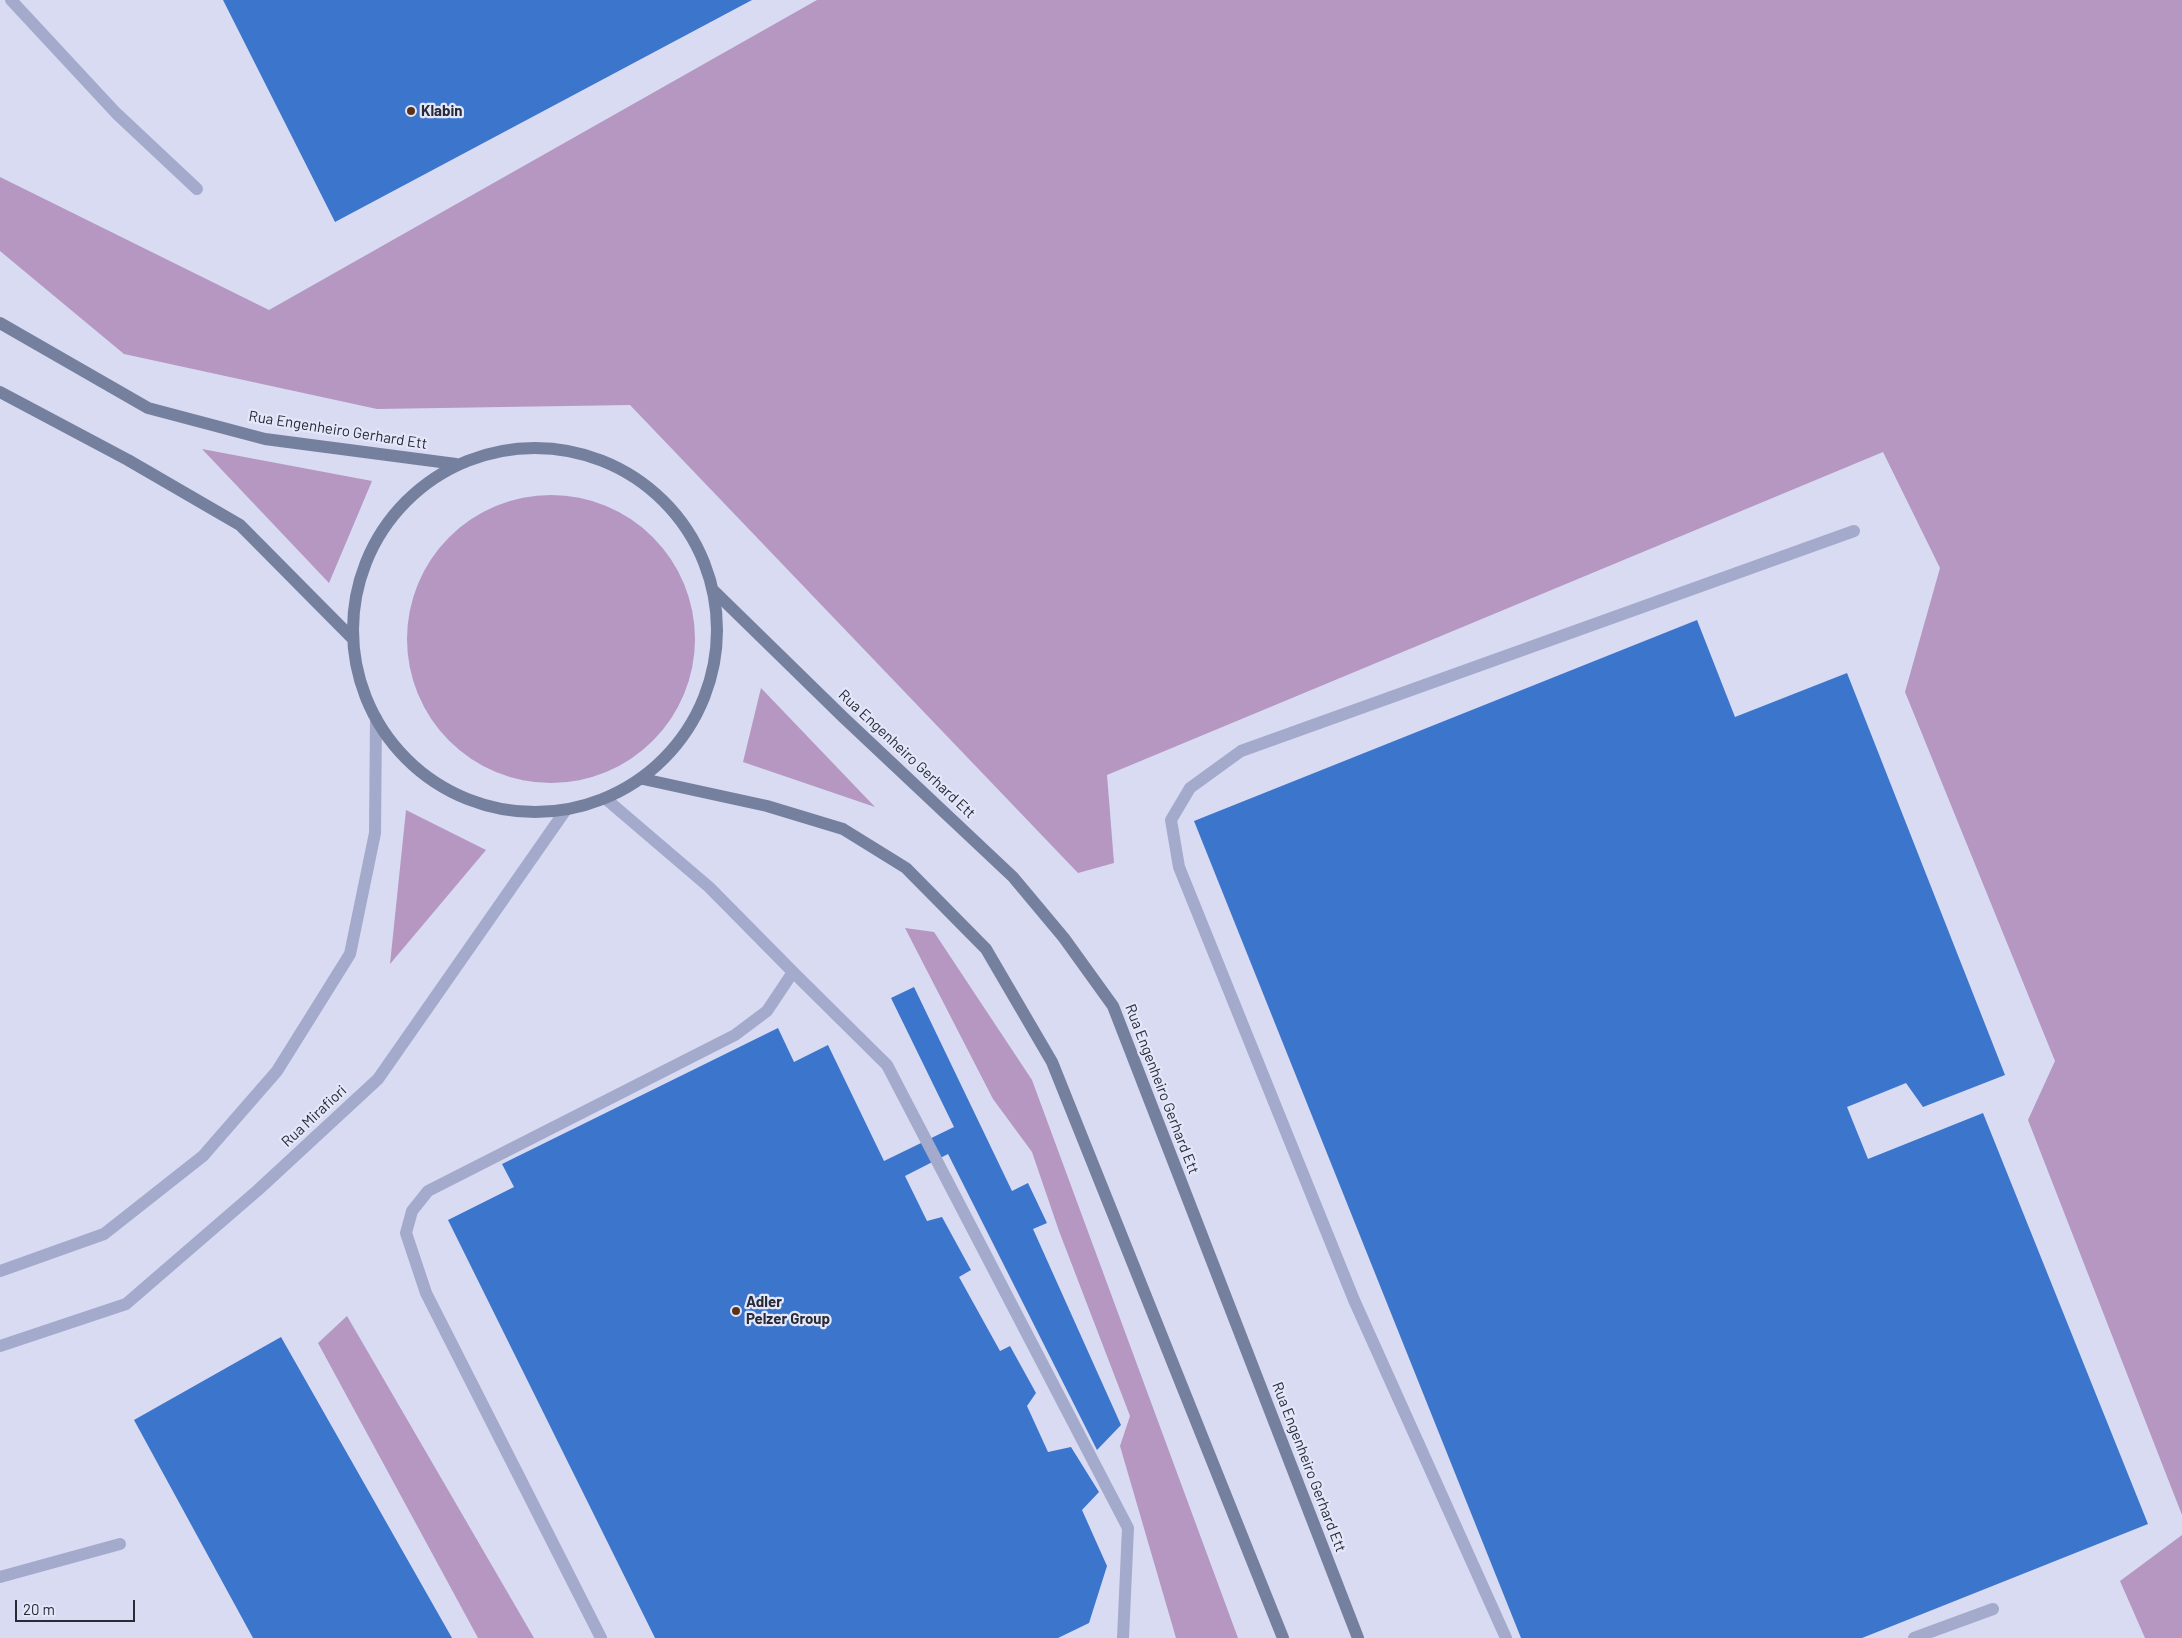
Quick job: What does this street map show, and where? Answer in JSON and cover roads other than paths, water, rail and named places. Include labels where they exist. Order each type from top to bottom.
[{"type":"main road","name":"Rua Engenheiro Gerhard Ett","points":[[0,323],[148,408],[265,439],[456,464]]},
{"type":"main road","points":[[0,392],[128,460],[240,525],[353,639]]},
{"type":"main road","points":[[508,448],[563,448],[616,465],[661,496],[694,540],[714,591],[718,644],[707,695],[681,742],[643,778],[606,799],[565,811],[510,811],[456,795],[410,762],[376,718],[359,680],[353,639],[357,586],[378,536],[411,494],[456,464],[508,448]]},
{"type":"main road","name":"Rua Engenheiro Gerhard Ett","points":[[714,591],[843,717],[1013,877],[1064,938],[1113,1006],[1358,1638]]},
{"type":"main road","points":[[643,778],[766,806],[843,829],[906,868],[986,949],[1052,1062],[1283,1638]]},
{"type":"street","points":[[11,0],[116,113],[197,189]]},
{"type":"street","points":[[1506,1638],[1350,1291],[1179,867],[1171,820],[1190,788],[1241,751],[1854,531]]},
{"type":"street","points":[[0,1271],[104,1234],[203,1156],[277,1072],[350,954],[375,833],[376,718]]},
{"type":"street","points":[[606,799],[710,887],[887,1065],[1128,1528],[1123,1638]]},
{"type":"street","name":"Rua Mirafiori","points":[[0,1346],[126,1304],[258,1190],[378,1079],[565,811]]},
{"type":"street","points":[[602,1638],[426,1294],[406,1233],[412,1211],[428,1191],[735,1035],[767,1011],[793,972]]},
{"type":"street","points":[[0,1577],[120,1544]]},
{"type":"street","points":[[1914,1638],[1993,1609]]},
{"type":"place","name":"Klabin","points":[[411,111]]},
{"type":"place","name":"Adler Pelzer Group","points":[[736,1311]]}]
